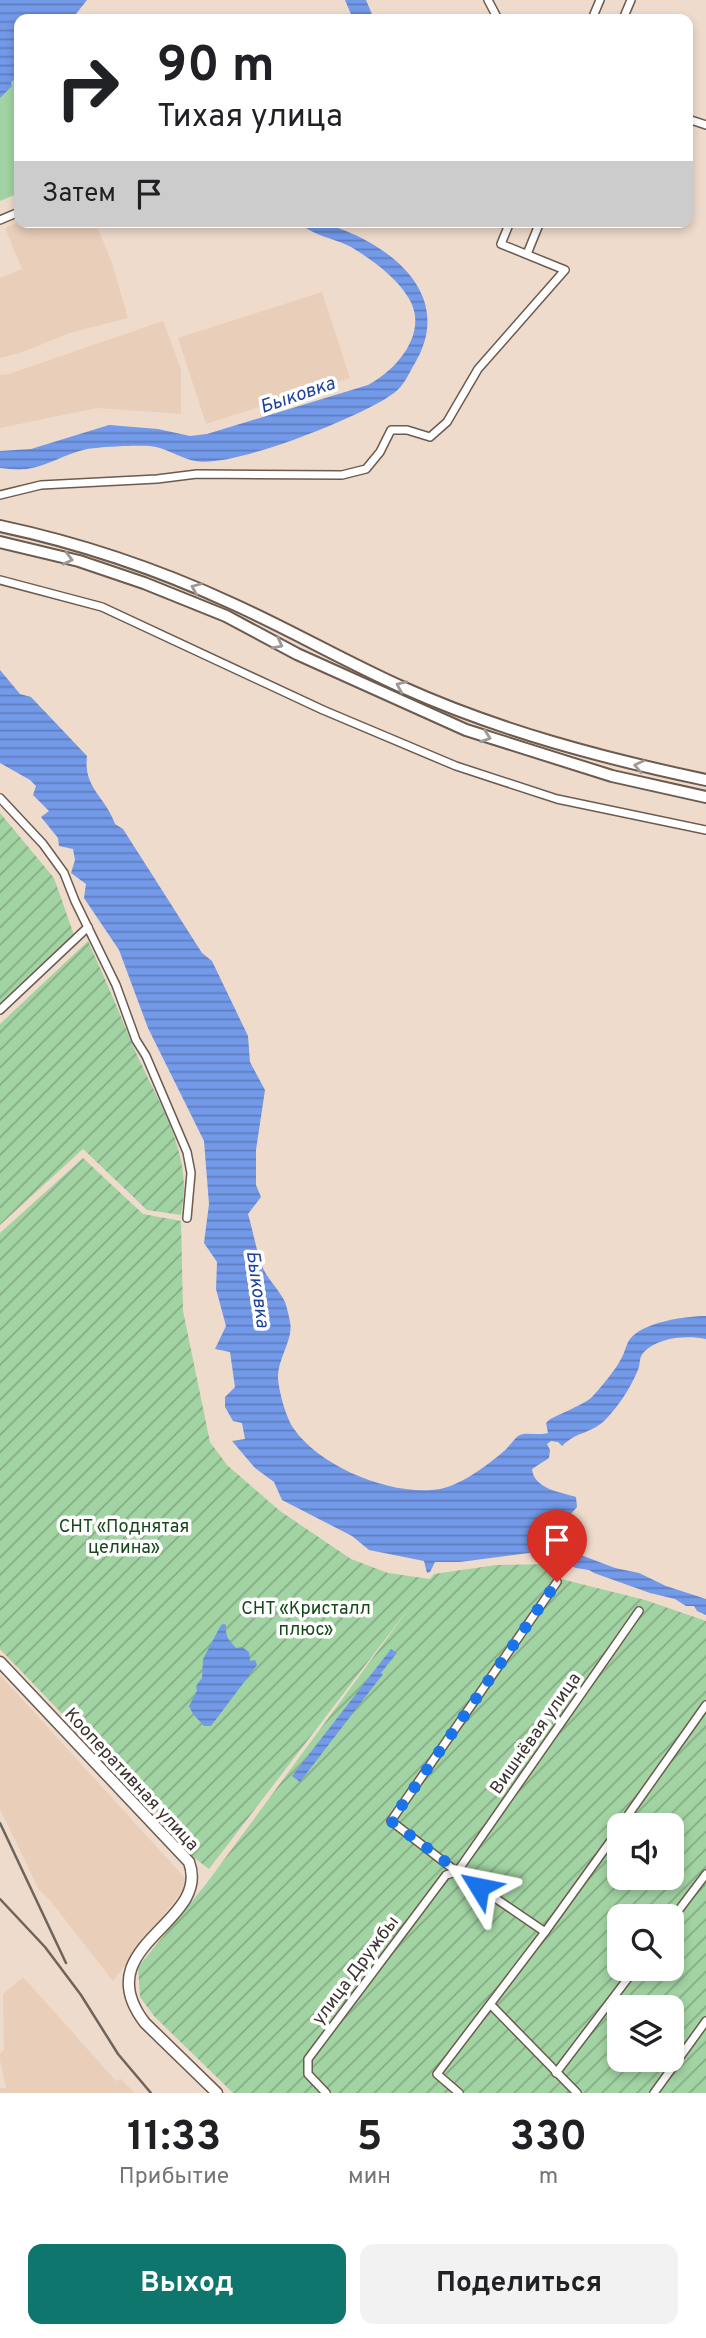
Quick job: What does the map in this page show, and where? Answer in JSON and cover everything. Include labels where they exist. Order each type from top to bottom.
[{"type":"main road","points":[[2,526],[89,548],[151,569],[233,603],[402,688],[470,716],[618,762],[706,780]]},
{"type":"main road","points":[[1,542],[79,561],[144,583],[226,616],[297,654],[466,730],[612,776],[706,797]]},
{"type":"main road","name":"Кооперативная улица","points":[[0,1662],[189,1862],[193,1872],[192,1885],[178,1909],[137,1957],[130,1969],[128,1982],[131,1999],[145,2023],[217,2093]]},
{"type":"street","points":[[0,495],[41,485],[158,479],[197,474],[342,475],[366,469],[380,452],[391,430],[407,430],[430,437],[447,422],[478,369],[565,270],[501,244],[508,228]]},
{"type":"street","points":[[527,254],[538,228]]},
{"type":"street","points":[[0,580],[102,607],[323,710],[456,766],[557,799],[706,830]]},
{"type":"street","points":[[0,798],[43,844],[64,873],[116,985],[136,1040],[146,1056],[187,1152],[191,1173],[187,1218]]},
{"type":"street","points":[[0,1010],[88,927]]},
{"type":"street","points":[[545,1932],[457,1872],[391,1821],[557,1582]]},
{"type":"street","name":"Вишнёвая улица","points":[[457,1872],[639,1611]]},
{"type":"street","points":[[629,1813],[706,1705]]},
{"type":"street","points":[[459,2093],[437,2074],[545,1932],[607,1844]]},
{"type":"street","name":"улица Дружбы","points":[[327,2093],[307,2074],[308,2059],[446,1875],[457,1872]]},
{"type":"street","points":[[683,1904],[706,1874]]},
{"type":"street","points":[[556,2073],[626,1981]]},
{"type":"street","points":[[491,2004],[577,2093]]},
{"type":"street","points":[[654,2093],[706,2021]]},
{"type":"shaded area","points":[[14,224],[14,228],[97,228],[112,263],[128,318],[70,333],[0,358],[0,278],[22,269],[5,228]]},
{"type":"shaded area","points":[[322,292],[350,378],[206,424],[178,338]]},
{"type":"shaded area","points":[[163,321],[181,369],[181,414],[97,408],[0,428],[0,375]]},
{"type":"shaded area","points":[[0,1675],[185,1878],[185,1887],[113,1981],[39,1890],[0,1809]]},
{"type":"shaded area","points":[[23,1977],[116,2081],[121,2079],[135,2093],[0,2093],[0,2088],[6,2088],[0,2060],[0,2053],[4,2050],[3,1994]]},
{"type":"green space","points":[[14,80],[14,195],[0,201],[0,98],[12,86],[11,82]]},
{"type":"green space","points":[[0,813],[54,878],[74,935],[0,1006]]},
{"type":"green space","points":[[88,941],[172,1131],[183,1169],[181,1215],[147,1210],[83,1149],[0,1225],[0,1024]]},
{"type":"green space","points":[[83,1158],[143,1214],[181,1221],[183,1311],[210,1442],[227,1465],[280,1511],[351,1559],[388,1573],[430,1579],[434,1574],[496,1565],[554,1564],[557,1578],[645,1600],[706,1621],[706,2093],[233,2093],[154,2016],[140,1997],[138,1967],[206,1884],[413,1603],[209,1869],[192,1856],[185,1842],[0,1649],[0,1233]]},
{"type":"water","points":[[0,0],[87,0],[76,14],[14,14],[14,80],[0,98]]},
{"type":"water","points":[[345,0],[366,0],[372,14],[351,14]]},
{"type":"water","points":[[307,228],[337,228],[366,241],[388,254],[406,271],[420,291],[427,312],[426,337],[415,363],[398,390],[378,403],[327,427],[237,457],[195,461],[156,447],[122,446],[87,449],[27,469],[0,468],[0,451],[31,449],[109,425],[158,429],[190,436],[207,434],[368,385],[379,378],[400,359],[407,348],[413,336],[414,310],[403,290],[367,257],[351,247]]},
{"type":"water","name":"Быковка","points":[[0,670],[20,694],[31,697],[87,756],[88,776],[115,824],[123,829],[202,953],[212,961],[248,1036],[250,1062],[265,1090],[256,1150],[256,1185],[261,1197],[248,1214],[262,1266],[285,1302],[289,1317],[290,1335],[278,1378],[283,1405],[294,1429],[322,1456],[360,1477],[402,1488],[422,1490],[448,1487],[482,1468],[521,1435],[548,1433],[546,1423],[549,1420],[592,1397],[615,1369],[636,1333],[665,1321],[706,1316],[706,1339],[673,1338],[650,1347],[642,1354],[628,1391],[607,1418],[562,1446],[551,1441],[547,1444],[550,1450],[549,1458],[532,1469],[537,1481],[543,1485],[576,1497],[577,1507],[557,1530],[545,1532],[539,1537],[541,1543],[560,1547],[615,1568],[639,1573],[666,1586],[706,1599],[706,1615],[697,1611],[694,1606],[686,1606],[675,1599],[576,1568],[536,1552],[460,1562],[435,1562],[427,1573],[424,1561],[369,1550],[352,1536],[282,1500],[274,1482],[255,1468],[232,1441],[245,1439],[242,1423],[233,1421],[225,1407],[225,1397],[235,1387],[230,1352],[215,1349],[226,1326],[216,1289],[217,1262],[204,1243],[209,1204],[204,1141],[148,1028],[119,950],[84,898],[86,884],[71,873],[75,860],[73,849],[59,846],[58,838],[41,817],[49,811],[33,795],[36,786],[0,763]]},
{"type":"water","points":[[224,1624],[231,1643],[236,1648],[242,1647],[249,1652],[250,1661],[255,1660],[257,1665],[211,1726],[204,1726],[189,1706],[202,1678],[203,1659]]},
{"type":"water","points":[[391,1649],[397,1653],[381,1673],[383,1674],[300,1782],[292,1776]]},
{"type":"railway","points":[[0,1823],[66,1963]]},
{"type":"railway","points":[[0,1899],[45,1947],[81,1995],[118,2054],[151,2093]]},
{"type":"route","points":[[479,1887],[391,1821],[557,1582]]},
{"type":"park label","name":"СНТ «Поднятая целина»","points":[[124,1536]]},
{"type":"park label","name":"СНТ «Кристалл плюс»","points":[[306,1618]]}]
